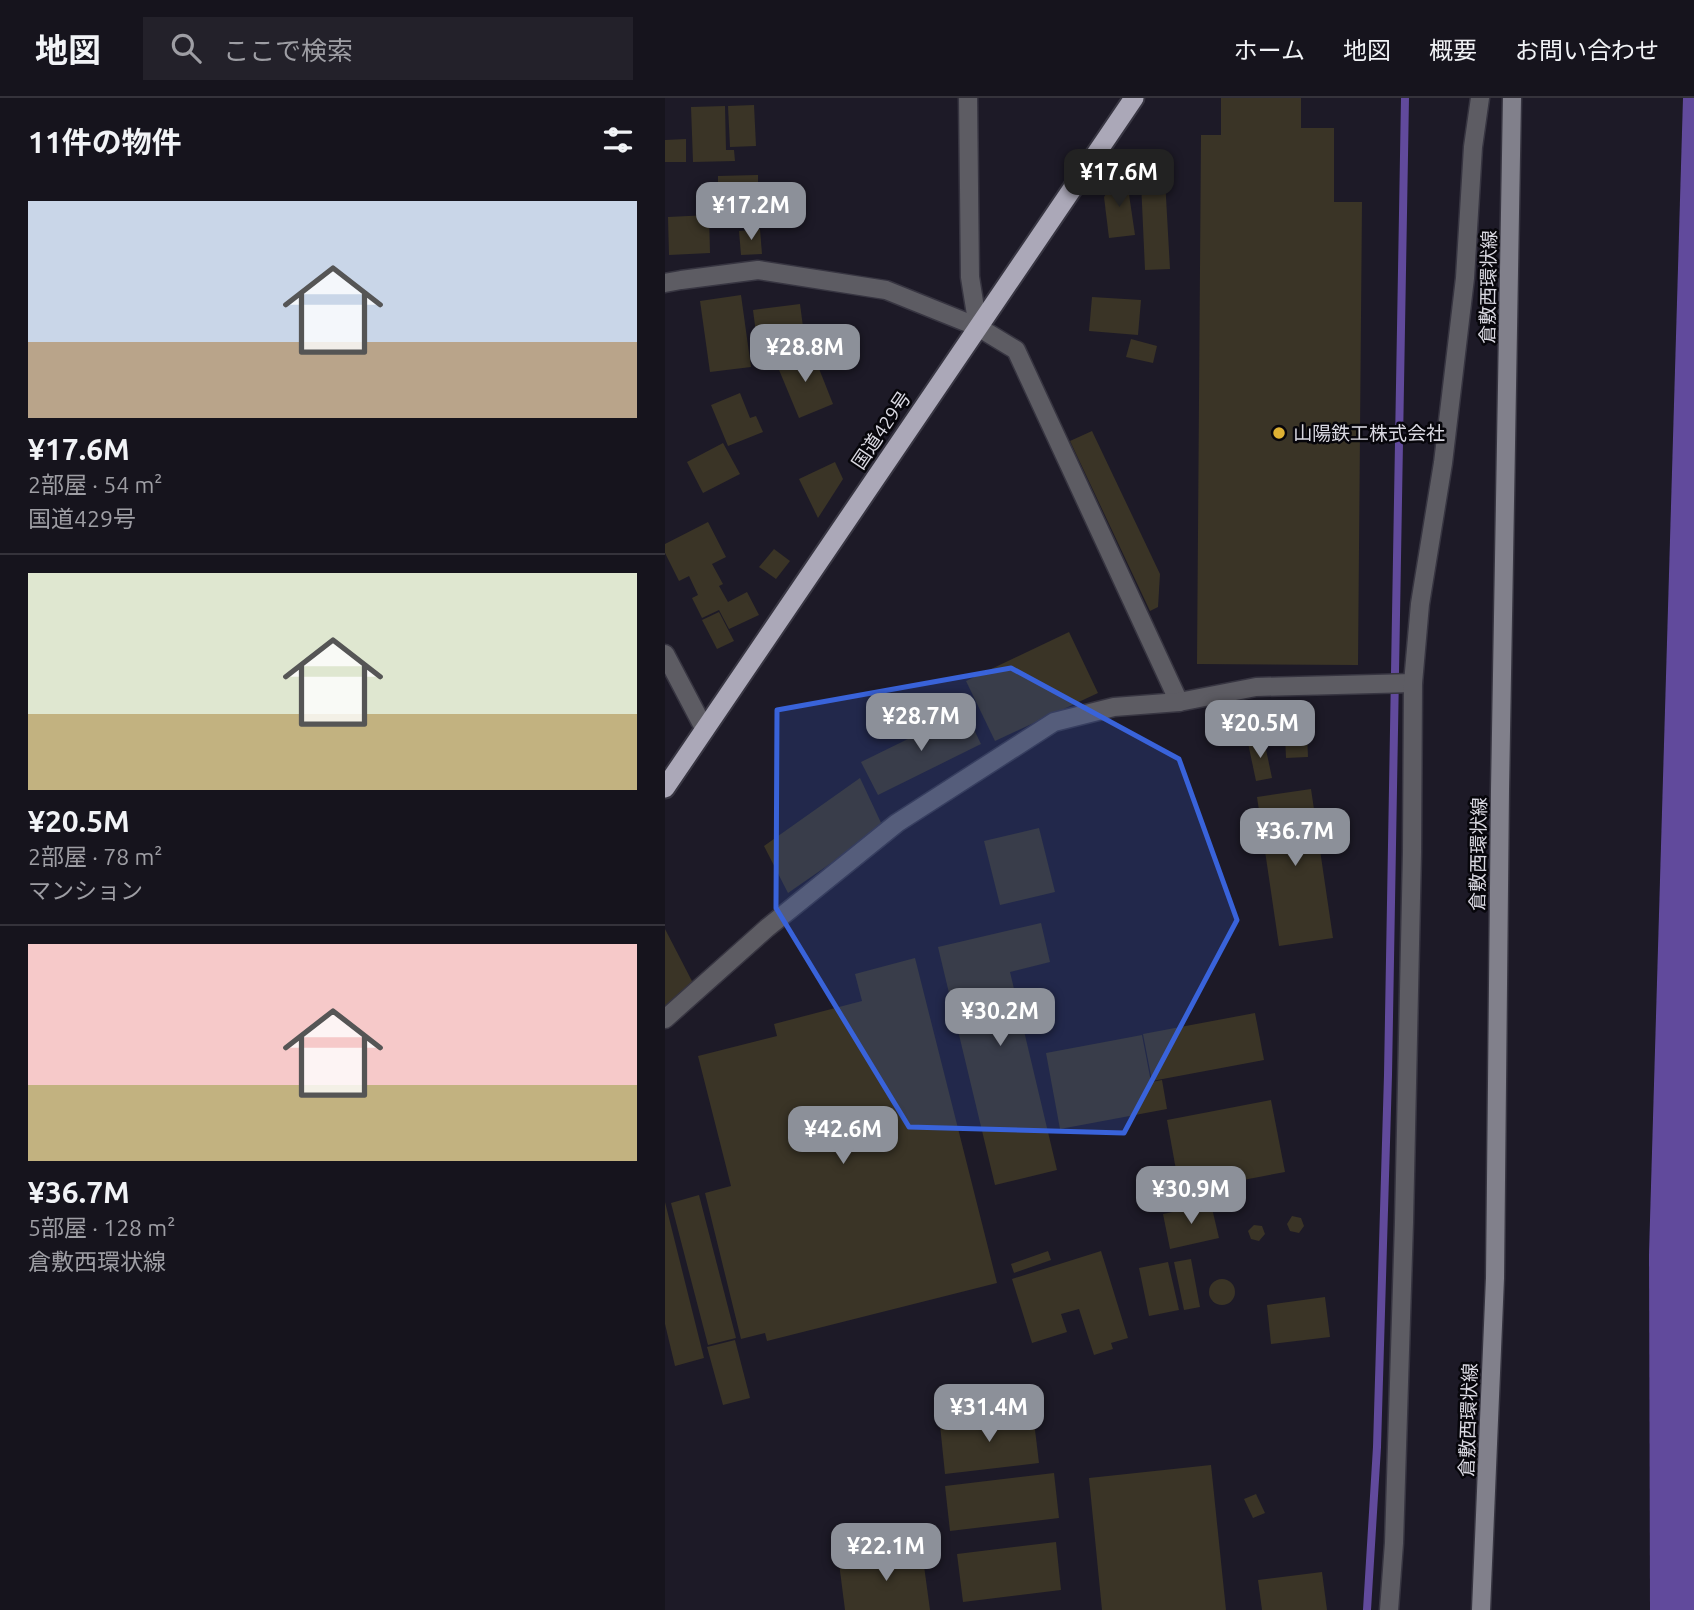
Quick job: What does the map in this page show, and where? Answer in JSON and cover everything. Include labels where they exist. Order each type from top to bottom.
[{"type":"highway","name":"国道429号","points":[[665,788],[1134,98]]},
{"type":"main road","name":"倉敷西環状線","points":[[1481,1610],[1495,1278],[1512,98]]},
{"type":"street","points":[[968,98],[970,277],[978,327]]},
{"type":"street","points":[[1389,1610],[1394,1543],[1405,1208],[1411,866],[1400,683],[1420,604],[1443,463],[1465,278],[1473,147],[1480,98]]},
{"type":"street","points":[[665,284],[758,270],[886,290],[978,327],[1016,350],[1179,702]]},
{"type":"street","points":[[665,654],[705,730]]},
{"type":"street","points":[[665,1019],[767,928],[897,823],[1054,722],[1114,707],[1179,702],[1256,687],[1400,683]]},
{"type":"highlighted area","points":[[1011,668],[1179,759],[1237,920],[1124,1133],[909,1127],[776,908],[777,710]]},
{"type":"shaded area","points":[[1683,98],[1694,98],[1694,1610],[1650,1610],[1649,1254]]},
{"type":"building","name":"山陽鉄工株式会社","points":[[1221,98],[1301,98],[1301,128],[1334,128],[1334,202],[1362,202],[1358,665],[1197,664],[1201,135],[1221,135]]},
{"type":"building","points":[[754,105],[756,146],[730,147],[728,106]]},
{"type":"building","points":[[725,106],[726,150],[734,150],[735,161],[693,162],[691,107]]},
{"type":"building","points":[[686,139],[686,162],[665,162],[665,140]]},
{"type":"building","points":[[1172,162],[1173,179],[1165,179],[1170,269],[1145,270],[1141,182],[1134,182],[1133,169]]},
{"type":"building","points":[[1126,174],[1135,235],[1109,238],[1104,197],[1119,175]]},
{"type":"building","points":[[758,175],[758,220],[718,220],[718,176]]},
{"type":"building","points":[[709,215],[710,253],[669,255],[668,217]]},
{"type":"building","points":[[760,229],[762,254],[741,255],[739,231]]},
{"type":"building","points":[[741,295],[751,367],[710,372],[700,301]]},
{"type":"building","points":[[1092,297],[1141,300],[1138,335],[1089,331]]},
{"type":"building","points":[[800,304],[805,342],[758,349],[753,310]]},
{"type":"building","points":[[1131,339],[1157,346],[1153,363],[1126,357]]},
{"type":"building","points":[[812,351],[833,404],[799,418],[777,365]]},
{"type":"building","points":[[740,393],[750,418],[756,416],[763,432],[728,446],[711,405]]},
{"type":"building","points":[[1092,431],[1160,574],[1158,607],[1150,611],[1070,441]]},
{"type":"building","points":[[723,443],[740,474],[703,493],[687,462]]},
{"type":"building","points":[[835,462],[843,479],[818,518],[799,479]]},
{"type":"building","points":[[708,522],[726,557],[712,564],[723,584],[719,586],[728,602],[747,592],[759,615],[729,629],[719,610],[702,618],[692,598],[698,595],[689,576],[679,581],[665,553],[665,544]]},
{"type":"building","points":[[774,549],[790,561],[776,579],[759,567]]},
{"type":"building","points":[[719,612],[734,641],[717,649],[702,620]]},
{"type":"building","points":[[1069,632],[1098,693],[995,741],[966,681]]},
{"type":"building","points":[[965,711],[981,744],[878,795],[861,762]]},
{"type":"building","points":[[1306,711],[1308,757],[1286,758],[1284,712]]},
{"type":"building","points":[[1264,740],[1272,778],[1256,781],[1248,743]]},
{"type":"building","points":[[860,778],[883,827],[788,893],[764,846]]},
{"type":"building","points":[[1311,789],[1333,938],[1279,946],[1257,797]]},
{"type":"building","points":[[1039,828],[1055,892],[1000,905],[984,841]]},
{"type":"building","points":[[1041,923],[1050,962],[1010,972],[1057,1170],[995,1185],[938,947]]},
{"type":"building","points":[[665,929],[694,985],[665,1011]]},
{"type":"building","points":[[915,958],[997,1283],[767,1341],[765,1333],[741,1339],[705,1193],[731,1186],[698,1056],[777,1036],[774,1024],[862,1001],[855,974]]},
{"type":"building","points":[[1255,1013],[1264,1060],[1152,1081],[1143,1034]]},
{"type":"building","points":[[1142,1035],[1151,1082],[1162,1080],[1167,1109],[1060,1129],[1046,1053]]},
{"type":"building","points":[[1271,1100],[1285,1172],[1180,1192],[1167,1120]]},
{"type":"building","points":[[699,1195],[736,1338],[708,1345],[671,1203]]},
{"type":"building","points":[[665,1202],[704,1358],[675,1366],[665,1324]]},
{"type":"building","points":[[1211,1204],[1219,1238],[1170,1249],[1163,1214]]},
{"type":"building","points":[[1292,1216],[1301,1218],[1304,1226],[1299,1233],[1290,1231],[1287,1224]]},
{"type":"building","points":[[1254,1225],[1262,1226],[1265,1234],[1259,1241],[1251,1239],[1248,1231]]},
{"type":"building","points":[[1048,1251],[1051,1260],[1014,1273],[1011,1264]]},
{"type":"building","points":[[1101,1251],[1128,1338],[1111,1343],[1113,1349],[1094,1355],[1079,1309],[1061,1314],[1067,1332],[1032,1343],[1012,1279]]},
{"type":"building","points":[[1191,1259],[1200,1307],[1184,1310],[1174,1262]]},
{"type":"building","points":[[1168,1262],[1179,1310],[1149,1316],[1139,1268]]},
{"type":"building","points":[[1222,1279],[1231,1283],[1235,1292],[1231,1301],[1222,1305],[1213,1301],[1209,1292],[1213,1283]]},
{"type":"building","points":[[1325,1297],[1330,1337],[1271,1344],[1267,1305]]},
{"type":"building","points":[[735,1340],[750,1398],[723,1405],[707,1347]]},
{"type":"building","points":[[1033,1413],[1039,1463],[945,1474],[940,1425]]},
{"type":"building","points":[[1211,1465],[1226,1610],[1102,1610],[1089,1478]]},
{"type":"building","points":[[1054,1473],[1059,1518],[950,1531],[945,1486]]},
{"type":"building","points":[[1256,1494],[1265,1513],[1253,1518],[1244,1499]]},
{"type":"building","points":[[1056,1542],[1061,1590],[963,1602],[957,1554]]},
{"type":"building","points":[[922,1551],[930,1610],[845,1610],[839,1563]]},
{"type":"building","points":[[1322,1572],[1327,1610],[1262,1610],[1258,1580]]},
{"type":"waterway","points":[[1367,1610],[1377,1447],[1388,1075],[1405,98]]},
{"type":"place","name":"山陽鉄工株式会社","points":[[1279,433]]}]
